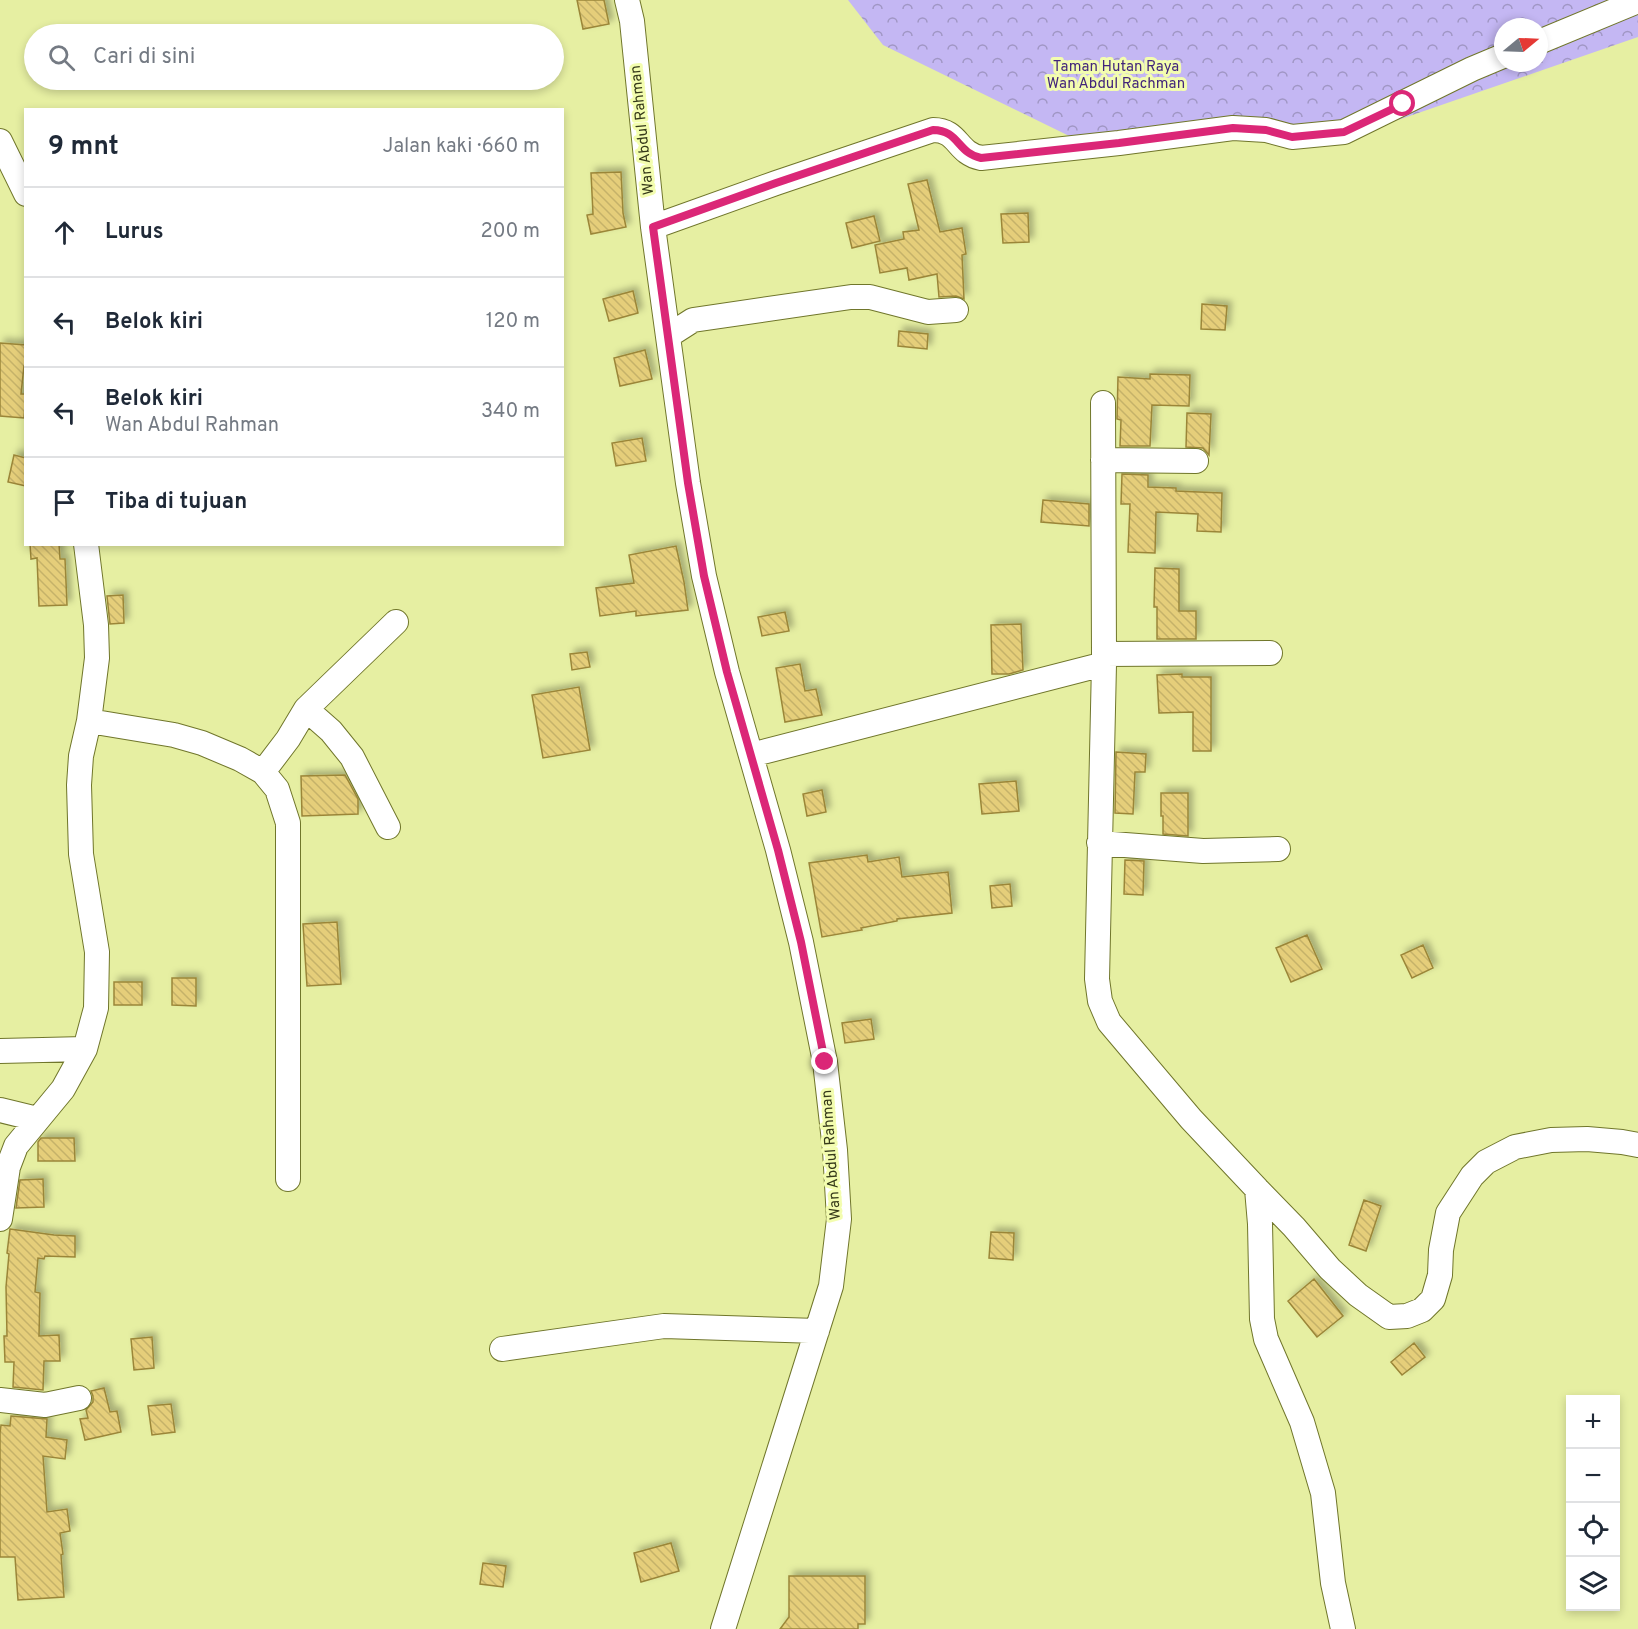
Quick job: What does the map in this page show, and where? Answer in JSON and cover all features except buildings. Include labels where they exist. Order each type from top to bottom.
[{"type":"street","name":"Wan Abdul Rahman","points":[[627,0],[632,21],[653,227],[688,483],[704,576],[727,672],[778,850],[801,942],[825,1062],[835,1150],[839,1219],[831,1286],[723,1629]]},
{"type":"street","points":[[1548,38],[1638,1]]},
{"type":"street","points":[[653,227],[933,130],[949,133],[972,156],[981,158],[1233,128],[1266,130],[1292,137],[1344,132],[1494,60]]},
{"type":"street","points":[[0,141],[24,190]]},
{"type":"street","points":[[668,336],[693,320],[851,297],[870,297],[928,312],[956,310]]},
{"type":"street","points":[[1103,404],[1104,659],[1097,979],[1100,1001],[1109,1022],[1191,1119],[1294,1227],[1330,1269],[1358,1295],[1389,1317],[1407,1316],[1422,1310],[1433,1299],[1440,1275],[1441,1250],[1448,1213],[1472,1176],[1486,1162],[1515,1147],[1551,1140],[1587,1139],[1638,1145]]},
{"type":"street","points":[[1103,460],[1196,461]]},
{"type":"street","points":[[0,1219],[8,1167],[16,1146],[63,1089],[85,1049],[96,1008],[97,952],[81,854],[81,756],[89,721],[97,658],[96,625],[86,546]]},
{"type":"street","points":[[263,772],[288,739],[306,709],[396,622]]},
{"type":"street","points":[[751,755],[1104,659],[1270,653]]},
{"type":"street","points":[[306,709],[331,731],[352,757],[388,826]]},
{"type":"street","points":[[89,721],[174,735],[202,743],[240,759],[263,772],[277,789],[288,823],[288,1179]]},
{"type":"street","points":[[1100,843],[1203,851],[1278,849]]},
{"type":"street","points":[[0,1051],[85,1049]]},
{"type":"street","points":[[0,1110],[37,1119]]},
{"type":"street","points":[[1257,1189],[1262,1319],[1266,1339],[1302,1422],[1323,1493],[1333,1583],[1343,1629]]},
{"type":"street","points":[[502,1349],[664,1326],[817,1331]]},
{"type":"street","points":[[0,1400],[45,1405],[79,1398]]},
{"type":"green space","name":"Taman Hutan Raya Wan Abdul Rachman","points":[[848,0],[1638,0],[1638,37],[1548,68],[1548,18],[1494,18],[1494,72],[1537,72],[1398,120],[1102,152],[883,45]]},
{"type":"route","points":[[825,1062],[801,942],[778,850],[727,672],[704,576],[688,483],[653,227],[933,130],[949,133],[972,156],[981,158],[1233,128],[1266,130],[1292,137],[1344,132],[1403,104]]}]
